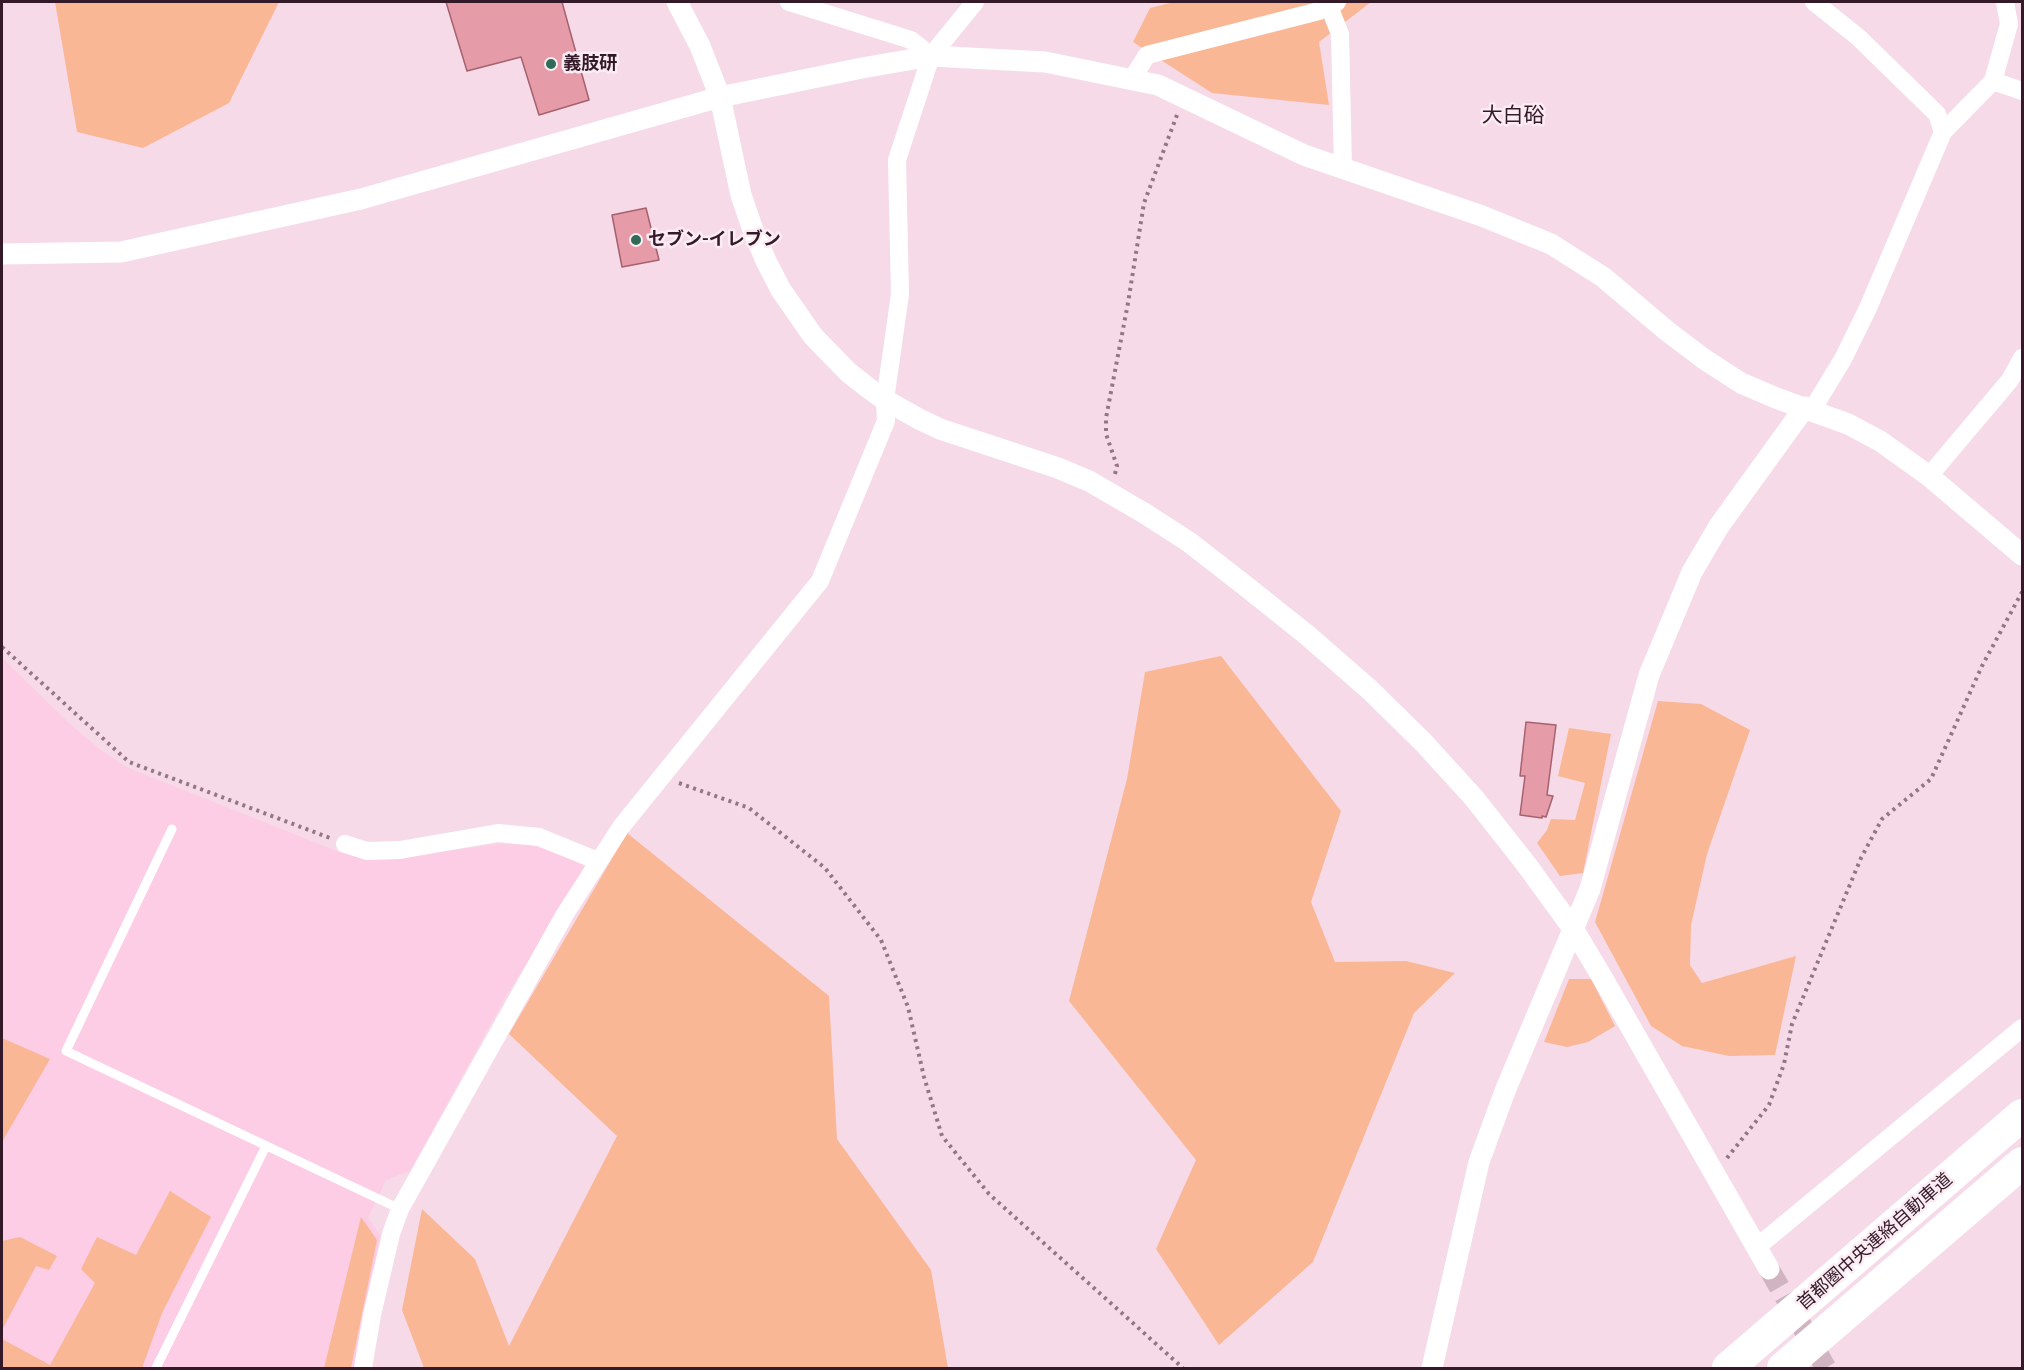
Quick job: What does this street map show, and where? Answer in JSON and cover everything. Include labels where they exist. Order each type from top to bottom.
[{"type":"highway","name":"首都圏中央連絡自動車道","points":[[1728,1368],[2022,1115]]},
{"type":"highway","name":"首都圏中央連絡自動車道","points":[[1783,1368],[2022,1163]]},
{"type":"street","points":[[677,2],[700,46],[720,97],[744,204],[765,261],[802,322],[848,372],[885,400],[940,429],[1058,468],[1109,493],[1189,542],[1307,635],[1370,690],[1424,743],[1474,798],[1574,930],[1769,1269]]},
{"type":"street","points":[[789,2],[911,40],[931,56]]},
{"type":"street","points":[[363,1368],[384,1264],[400,1209],[565,914],[621,827],[820,581],[886,421],[885,400],[900,294],[897,160],[931,56],[975,2]]},
{"type":"street","points":[[1814,2],[1858,37],[1937,114],[1942,132]]},
{"type":"street","points":[[1432,1368],[1479,1162],[1505,1091],[1590,889],[1649,675],[1692,572],[1719,526],[1843,359],[1868,308],[1942,132],[1993,81],[2009,24],[2005,2]]},
{"type":"street","points":[[1132,79],[1147,55],[1319,11],[1330,3],[1340,34],[1343,168]]},
{"type":"street","points":[[2,254],[121,252],[361,199],[720,97],[931,56],[1045,62],[1158,85],[1304,155],[1482,216],[1551,244],[1603,277],[1667,331],[1721,370],[1765,394],[1848,424],[1880,441],[1929,476],[2022,555]]},
{"type":"street","points":[[1993,81],[2022,91]]},
{"type":"street","points":[[1929,476],[2010,380],[2022,358]]},
{"type":"street","points":[[345,844],[368,851],[400,850],[498,833],[539,837],[598,861]]},
{"type":"street","points":[[1757,1247],[2022,1028]]},
{"type":"lane","points":[[172,829],[66,1051],[400,1209]]},
{"type":"lane","points":[[156,1368],[266,1146]]},
{"type":"path","points":[[1109,493],[1117,466],[1106,434],[1106,418],[1144,203],[1183,97]]},
{"type":"path","points":[[1714,1171],[1731,1155],[1768,1106],[1784,1064],[1792,1024],[1861,858],[1882,819],[1931,779],[1982,666],[2022,592]]},
{"type":"path","points":[[2,647],[129,762],[345,844]]},
{"type":"path","points":[[662,776],[749,808],[825,868],[881,940],[909,1007],[924,1077],[942,1136],[989,1194],[1183,1368]]},
{"type":"shaded area","points":[[55,2],[279,2],[229,103],[143,148],[77,132]]},
{"type":"shaded area","points":[[1174,2],[1371,2],[1319,42],[1329,105],[1212,93],[1133,42],[1150,8]]},
{"type":"shaded area","points":[[1221,656],[1341,811],[1311,902],[1335,962],[1406,961],[1455,973],[1414,1013],[1313,1262],[1219,1345],[1156,1249],[1196,1160],[1069,1001],[1127,779],[1145,672]]},
{"type":"shaded area","points":[[2,658],[71,725],[126,767],[339,852],[383,859],[499,844],[530,845],[580,860],[585,868],[506,996],[410,1171],[386,1180],[368,1218],[385,1241],[358,1368],[2,1368]]},
{"type":"shaded area","points":[[1658,701],[1701,704],[1750,730],[1707,854],[1691,925],[1690,965],[1702,983],[1796,956],[1775,1055],[1729,1056],[1682,1046],[1651,1026],[1595,922]]},
{"type":"shaded area","points":[[1569,728],[1611,734],[1583,873],[1560,876],[1537,843],[1547,830],[1551,819],[1575,820],[1585,783],[1558,776]]},
{"type":"shaded area","points":[[627,833],[829,996],[837,1139],[931,1270],[948,1368],[424,1368],[402,1310],[422,1209],[475,1259],[509,1346],[617,1136],[509,1034]]},
{"type":"shaded area","points":[[1569,979],[1591,979],[1615,1026],[1588,1042],[1567,1047],[1544,1042]]},
{"type":"shaded area","points":[[2,1038],[50,1059],[2,1142]]},
{"type":"shaded area","points":[[170,1191],[211,1217],[162,1313],[142,1368],[2,1368],[2,1339],[50,1365],[95,1283],[81,1269],[97,1237],[136,1255]]},
{"type":"shaded area","points":[[361,1217],[377,1240],[351,1368],[324,1368]]},
{"type":"shaded area","points":[[20,1237],[57,1256],[49,1270],[36,1266],[2,1330],[2,1241]]},
{"type":"building","name":"義肢研","points":[[446,2],[562,2],[589,100],[539,115],[521,57],[467,71]]},
{"type":"building","name":"セブン-イレブン","points":[[646,208],[659,260],[622,267],[612,215]]},
{"type":"building","points":[[1526,722],[1556,725],[1547,795],[1553,796],[1546,817],[1542,816],[1542,818],[1520,815],[1525,776],[1520,776]]},
{"type":"tunnel","points":[[1769,1269],[1826,1368]]},
{"type":"place","name":"義肢研","points":[[551,64]]},
{"type":"place","name":"セブン-イレブン","points":[[636,240]]},
{"type":"district","name":"大白硲","points":[[1513,116]]}]
